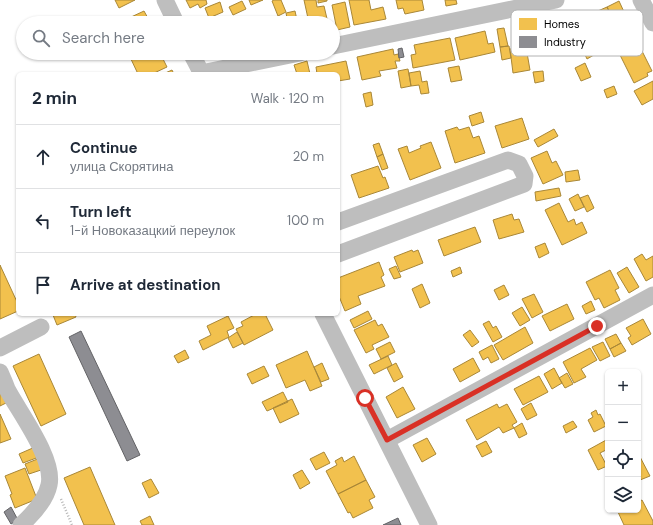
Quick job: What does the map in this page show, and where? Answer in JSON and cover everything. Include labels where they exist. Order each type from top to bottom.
[{"type":"street","points":[[164,0],[172,16]]},
{"type":"street","points":[[340,45],[556,0]]},
{"type":"street","points":[[641,0],[653,23]]},
{"type":"street","points":[[195,60],[201,72]]},
{"type":"street","points":[[211,72],[267,60]]},
{"type":"street","points":[[340,221],[508,160],[519,164],[526,176],[524,184],[340,253]]},
{"type":"street","points":[[387,440],[653,295]]},
{"type":"street","points":[[324,316],[429,525]]},
{"type":"street","points":[[0,348],[41,327]]},
{"type":"street","points":[[0,372],[8,390],[46,458],[51,477],[49,487],[33,513],[21,525]]},
{"type":"path","points":[[49,487],[61,499],[72,525]]},
{"type":"building: Homes","points":[[115,0],[135,0],[119,8]]},
{"type":"building: Homes","points":[[186,0],[206,0],[207,4],[200,8],[198,4],[190,8]]},
{"type":"building: Homes","points":[[249,0],[263,0],[251,5]]},
{"type":"building: Homes","points":[[281,0],[286,12],[278,16],[272,1]]},
{"type":"building: Homes","points":[[304,0],[316,0],[317,7],[324,6],[326,16],[307,16]]},
{"type":"building: Homes","points":[[318,0],[327,0],[327,1],[318,3]]},
{"type":"building: Homes","points":[[349,0],[369,0],[371,10],[383,7],[386,19],[354,25]]},
{"type":"building: Homes","points":[[396,0],[422,0],[424,10],[405,14],[403,8],[398,9]]},
{"type":"building: Homes","points":[[445,0],[456,0],[457,4],[446,6]]},
{"type":"building: Homes","points":[[242,1],[246,9],[233,15],[229,7]]},
{"type":"building: Homes","points":[[619,1],[623,10],[608,10],[607,7]]},
{"type":"building: Homes","points":[[220,2],[223,12],[214,16],[208,16],[205,8]]},
{"type":"building: Homes","points":[[345,2],[350,27],[340,29],[340,16],[334,16],[332,5]]},
{"type":"building: Homes","points":[[607,7],[608,10],[600,10]]},
{"type":"building: Homes","points":[[144,11],[147,16],[133,16]]},
{"type":"building: Homes","points":[[295,11],[296,16],[287,16],[286,13]]},
{"type":"building: Homes","points":[[504,28],[508,46],[500,47],[497,29]]},
{"type":"building: Homes","points":[[485,31],[488,44],[493,43],[495,52],[460,60],[455,38]]},
{"type":"building: Homes","points":[[450,38],[455,60],[413,68],[411,55],[416,54],[414,45]]},
{"type":"building: Homes","points":[[509,46],[511,58],[502,60],[500,47]]},
{"type":"building: Homes","points":[[393,49],[394,55],[398,54],[400,61],[395,61],[397,68],[379,71],[381,76],[362,80],[357,57]]},
{"type":"building: Homes","points":[[510,49],[511,56],[528,56],[530,70],[513,73]]},
{"type":"building: Homes","points":[[643,53],[652,71],[647,73],[648,76],[634,83],[620,56],[643,56]]},
{"type":"building: Homes","points":[[131,60],[164,60],[167,67],[156,72],[137,72]]},
{"type":"building: Homes","points":[[307,61],[310,72],[296,72],[294,65]]},
{"type":"building: Homes","points":[[346,61],[350,79],[340,81],[340,72],[317,72],[316,67]]},
{"type":"building: Homes","points":[[585,63],[591,77],[581,81],[575,68]]},
{"type":"building: Homes","points":[[459,66],[462,80],[451,82],[448,68]]},
{"type":"building: Homes","points":[[408,69],[411,86],[401,88],[398,71]]},
{"type":"building: Homes","points":[[420,71],[422,82],[427,81],[429,93],[421,94],[419,85],[411,86],[409,73]]},
{"type":"building: Homes","points":[[543,71],[544,81],[535,83],[533,72]]},
{"type":"building: Homes","points":[[653,81],[653,99],[642,105],[634,91]]},
{"type":"building: Homes","points":[[614,86],[617,94],[607,98],[604,90]]},
{"type":"building: Homes","points":[[371,92],[373,105],[366,107],[363,94]]},
{"type":"building: Homes","points":[[481,112],[484,122],[472,126],[469,116]]},
{"type":"building: Homes","points":[[522,118],[529,139],[502,148],[495,126]]},
{"type":"building: Homes","points":[[457,127],[459,130],[469,127],[473,138],[479,136],[485,153],[455,163],[445,131]]},
{"type":"building: Homes","points":[[554,129],[558,136],[538,147],[534,140]]},
{"type":"building: Homes","points":[[431,142],[441,168],[410,180],[398,149],[407,146],[409,153],[421,148],[420,146]]},
{"type":"building: Homes","points":[[379,143],[383,154],[377,157],[373,145]]},
{"type":"building: Homes","points":[[547,151],[552,163],[556,161],[563,175],[543,184],[531,158]]},
{"type":"building: Homes","points":[[383,154],[388,168],[382,170],[377,157]]},
{"type":"building: Homes","points":[[378,166],[383,178],[385,177],[389,188],[359,198],[351,175]]},
{"type":"building: Homes","points":[[578,170],[580,180],[566,182],[565,172]]},
{"type":"building: Homes","points":[[559,188],[561,196],[536,201],[535,192]]},
{"type":"building: Homes","points":[[578,194],[584,207],[575,211],[569,199]]},
{"type":"building: Homes","points":[[588,195],[594,208],[587,212],[580,198]]},
{"type":"building: Homes","points":[[559,203],[568,222],[574,219],[576,225],[582,222],[587,233],[562,245],[545,210]]},
{"type":"building: Homes","points":[[512,214],[514,220],[519,219],[524,232],[499,239],[493,220]]},
{"type":"building: Homes","points":[[475,227],[481,242],[444,256],[438,240]]},
{"type":"building: Homes","points":[[545,243],[549,253],[539,258],[535,247]]},
{"type":"building: Homes","points":[[412,250],[413,252],[418,250],[423,263],[400,272],[394,257]]},
{"type":"building: Homes","points":[[642,254],[646,260],[653,256],[653,277],[646,281],[634,259]]},
{"type":"building: Homes","points":[[379,262],[384,275],[381,277],[385,286],[358,296],[361,304],[345,311],[340,299],[340,277]]},
{"type":"building: Homes","points":[[0,265],[16,300],[16,312],[0,319]]},
{"type":"building: Homes","points":[[396,266],[401,277],[394,279],[389,269]]},
{"type":"building: Homes","points":[[460,267],[462,273],[453,277],[451,271]]},
{"type":"building: Homes","points":[[627,267],[639,287],[629,293],[617,273]]},
{"type":"building: Homes","points":[[610,270],[619,288],[615,290],[620,300],[604,308],[599,298],[595,300],[586,282]]},
{"type":"building: Homes","points":[[422,284],[430,303],[420,308],[412,289]]},
{"type":"building: Homes","points":[[504,285],[509,295],[499,300],[494,290]]},
{"type":"building: Homes","points":[[534,294],[543,312],[532,318],[522,299]]},
{"type":"building: Homes","points":[[591,301],[595,310],[586,314],[582,306]]},
{"type":"building: Homes","points":[[567,304],[574,319],[550,331],[542,316]]},
{"type":"building: Homes","points":[[522,307],[530,320],[520,326],[512,313]]},
{"type":"building: Homes","points":[[368,311],[372,319],[354,328],[350,320]]},
{"type":"building: Homes","points":[[53,316],[76,316],[76,317],[57,325]]},
{"type":"building: Homes","points":[[228,316],[234,328],[227,331],[229,337],[203,350],[199,341],[211,335],[207,326]]},
{"type":"building: Homes","points":[[252,316],[266,316],[273,330],[244,345],[236,329],[243,326],[241,322]]},
{"type":"building: Homes","points":[[643,319],[651,334],[632,345],[628,338],[631,336],[626,328]]},
{"type":"building: Homes","points":[[375,320],[378,326],[382,324],[389,337],[372,345],[374,349],[366,353],[354,330]]},
{"type":"building: Homes","points":[[489,321],[493,328],[496,326],[502,337],[493,342],[483,324]]},
{"type":"building: Homes","points":[[525,327],[533,343],[503,360],[494,345]]},
{"type":"building: Homes","points":[[470,330],[479,342],[472,347],[463,335]]},
{"type":"building: Homes","points":[[237,332],[243,343],[233,348],[228,338]]},
{"type":"building: Homes","points":[[616,334],[621,343],[610,349],[605,339]]},
{"type":"building: Homes","points":[[390,342],[395,352],[381,359],[376,349]]},
{"type":"building: Homes","points":[[603,342],[610,356],[600,361],[592,347]]},
{"type":"building: Homes","points":[[621,343],[626,351],[614,357],[610,349]]},
{"type":"building: Homes","points":[[492,345],[499,359],[491,363],[488,357],[483,360],[479,352]]},
{"type":"building: Homes","points":[[590,348],[597,360],[581,369],[586,377],[574,383],[563,362]]},
{"type":"building: Homes","points":[[185,350],[189,358],[178,363],[174,356]]},
{"type":"building: Homes","points":[[307,351],[322,386],[310,391],[305,380],[286,388],[276,365]]},
{"type":"building: Homes","points":[[39,354],[66,414],[41,426],[13,366]]},
{"type":"building: Homes","points":[[388,356],[392,365],[374,374],[369,365]]},
{"type":"building: Homes","points":[[473,358],[480,371],[460,382],[453,369]]},
{"type":"building: Homes","points":[[322,363],[329,379],[321,382],[314,367]]},
{"type":"building: Homes","points":[[396,363],[403,377],[394,382],[387,368]]},
{"type":"building: Homes","points":[[264,366],[269,376],[252,384],[247,374]]},
{"type":"building: Homes","points":[[554,368],[562,383],[552,389],[544,374]]},
{"type":"building: Homes","points":[[567,373],[573,384],[565,388],[559,378]]},
{"type":"building: Homes","points":[[539,376],[548,392],[523,405],[514,389]]},
{"type":"building: Homes","points":[[403,387],[415,409],[397,418],[386,397]]},
{"type":"building: Homes","points":[[0,392],[6,403],[0,406]]},
{"type":"building: Homes","points":[[283,392],[288,402],[267,411],[262,402]]},
{"type":"building: Homes","points":[[292,399],[299,414],[280,423],[273,408]]},
{"type":"building: Homes","points":[[531,403],[537,415],[527,420],[521,409]]},
{"type":"building: Homes","points":[[497,404],[499,408],[507,404],[517,422],[512,425],[514,428],[503,433],[499,427],[477,440],[466,420]]},
{"type":"building: Homes","points":[[596,410],[598,415],[600,414],[605,426],[594,432],[588,420],[593,417],[591,413]]},
{"type":"building: Homes","points":[[0,414],[11,439],[0,443]]},
{"type":"building: Homes","points":[[573,421],[577,427],[566,433],[563,426]]},
{"type":"building: Homes","points":[[522,423],[527,434],[519,438],[514,428]]},
{"type":"building: Homes","points":[[427,438],[436,454],[422,462],[413,445]]},
{"type":"building: Homes","points":[[486,441],[492,452],[482,457],[476,446]]},
{"type":"building: Homes","points":[[605,441],[605,450],[600,453],[605,462],[605,467],[598,470],[588,450]]},
{"type":"building: Homes","points":[[35,447],[39,457],[23,463],[19,454]]},
{"type":"building: Homes","points":[[324,452],[330,463],[316,470],[310,459]]},
{"type":"building: Homes","points":[[354,456],[366,480],[338,494],[326,471],[337,465],[335,461],[342,457],[344,462]]},
{"type":"building: Homes","points":[[40,458],[44,469],[29,474],[25,464]]},
{"type":"building: Homes","points":[[641,459],[650,476],[641,480]]},
{"type":"building: Homes","points":[[90,467],[115,525],[84,525],[64,478]]},
{"type":"building: Homes","points":[[25,468],[37,499],[15,508],[10,495],[12,494],[5,476]]},
{"type":"building: Homes","points":[[302,470],[310,483],[300,489],[293,475]]},
{"type":"building: Homes","points":[[151,479],[159,493],[149,498],[142,483]]},
{"type":"building: Homes","points":[[366,480],[375,497],[369,500],[373,508],[353,518],[350,512],[348,513],[338,494]]},
{"type":"building: Homes","points":[[641,500],[653,521],[653,525],[624,525],[618,513],[641,513]]},
{"type":"building: Homes","points":[[150,516],[154,525],[142,525],[140,521]]},
{"type":"building: Industry","points":[[402,48],[404,57],[399,58],[398,49]]},
{"type":"building: Industry","points":[[81,331],[140,455],[127,461],[69,337]]},
{"type":"building: Industry","points":[[11,507],[18,520],[11,524],[4,512]]},
{"type":"building: Industry","points":[[398,518],[401,525],[383,525]]},
{"type":"route","points":[[365,398],[387,440],[597,326]]}]
